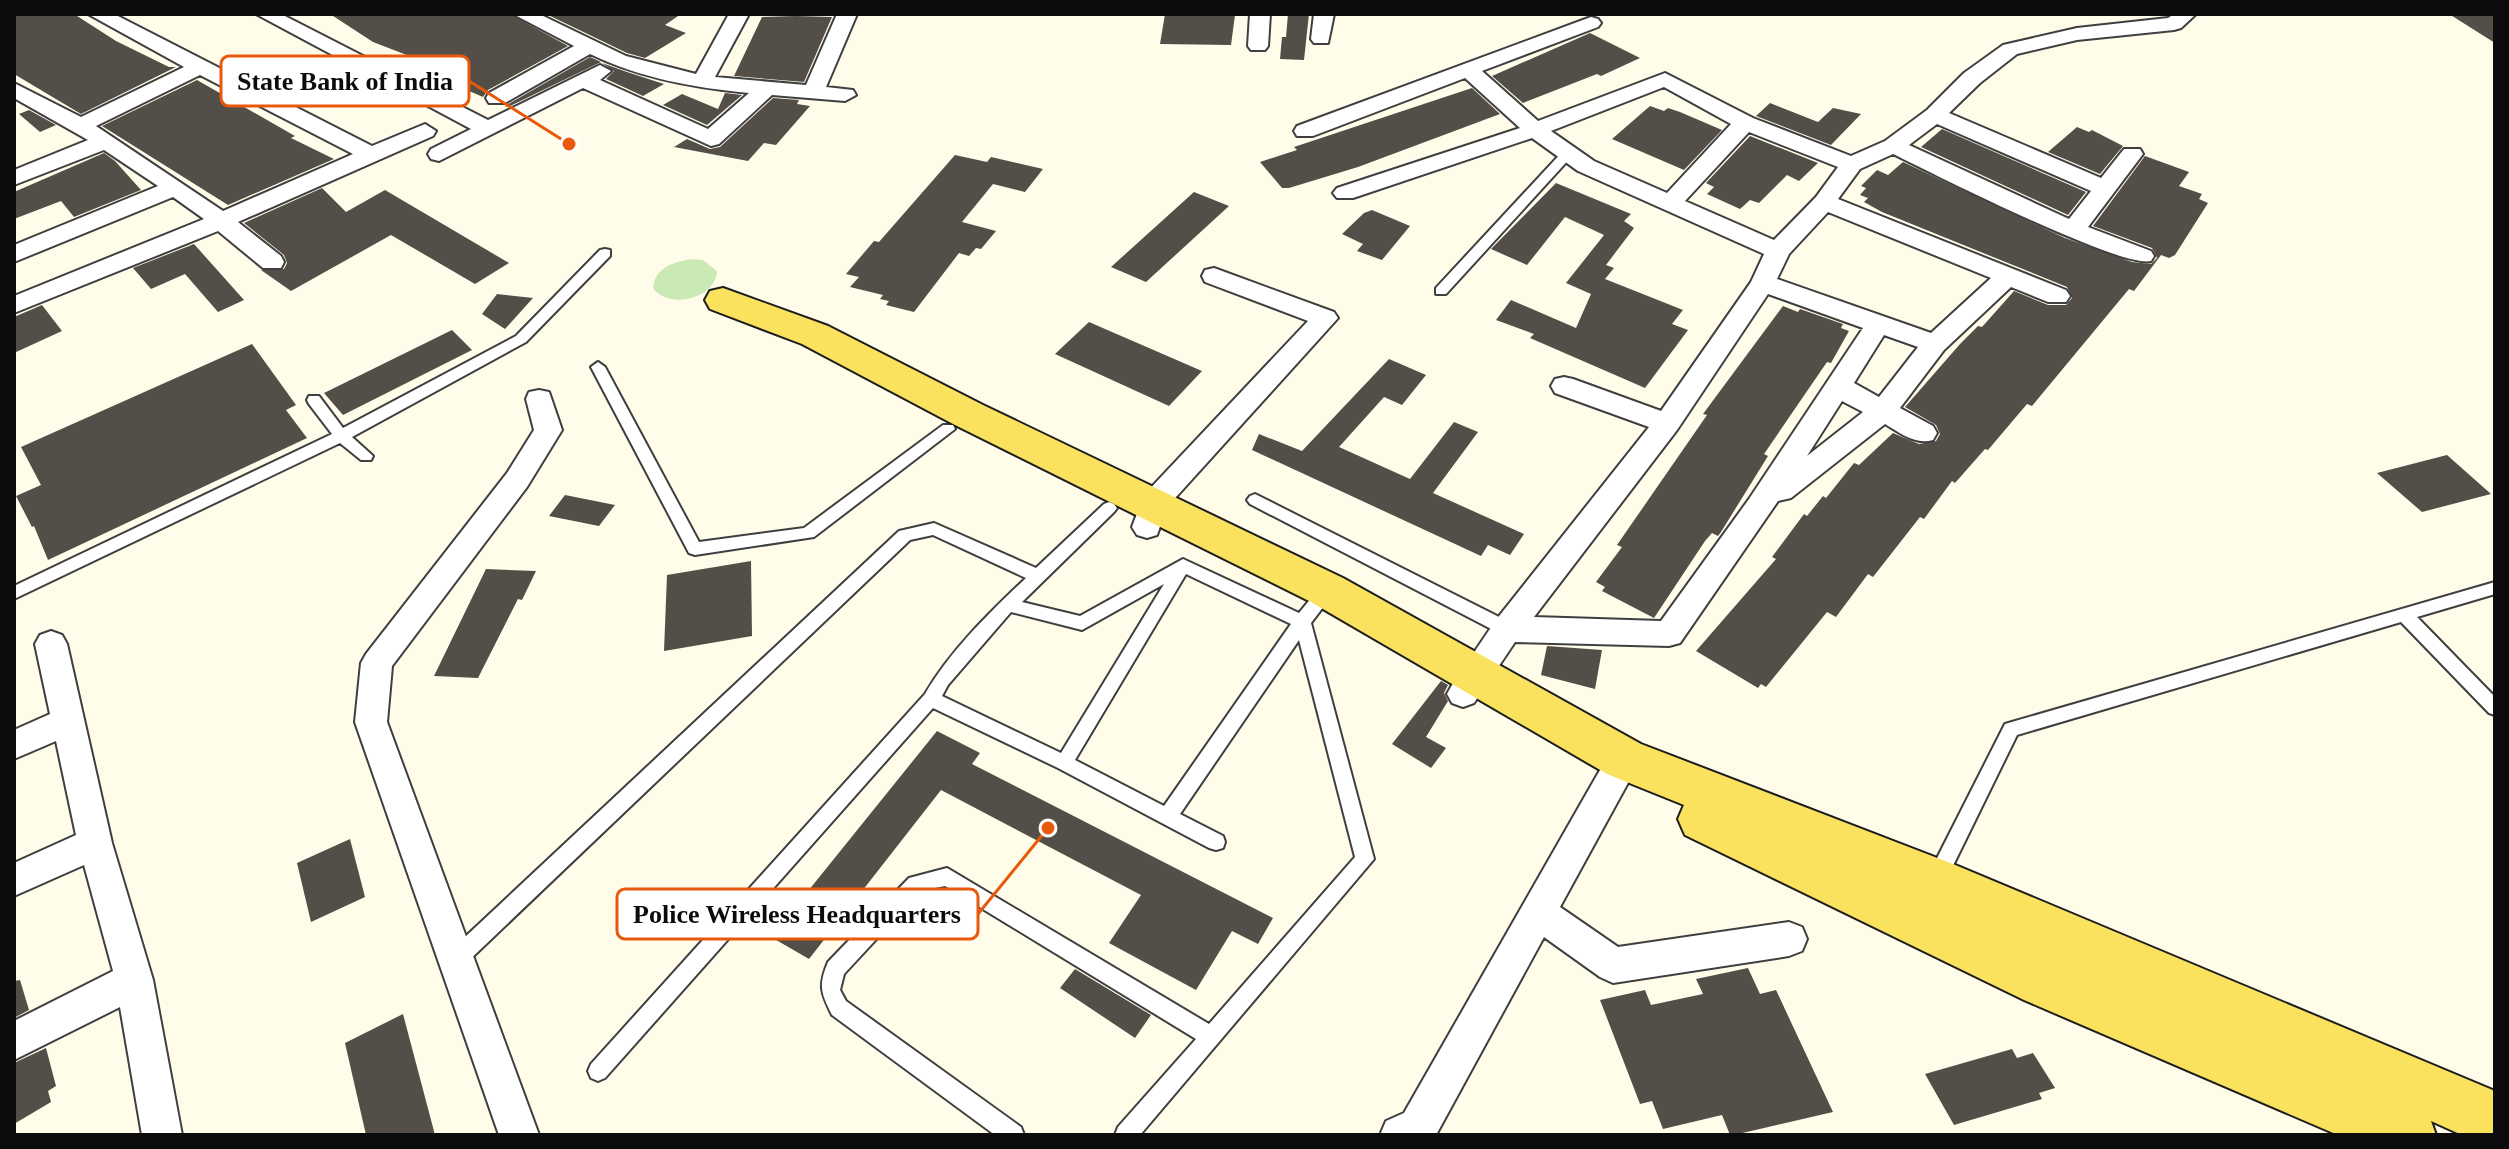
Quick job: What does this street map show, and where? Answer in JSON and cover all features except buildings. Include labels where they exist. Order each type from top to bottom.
[{"type":"main road","points":[[1137,513],[948,429],[716,304],[815,335],[969,415],[1137,513],[1312,607],[1469,684],[1619,768],[1932,904],[2043,981],[2418,1114],[2495,1120]]},
{"type":"street","points":[[98,14],[370,154]]},
{"type":"street","points":[[266,14],[487,128]]},
{"type":"street","points":[[523,14],[619,60],[702,82],[845,95]]},
{"type":"street","points":[[702,82],[739,14]]},
{"type":"street","points":[[813,93],[847,14]]},
{"type":"street","points":[[1258,46],[1260,14]]},
{"type":"street","points":[[1321,39],[1324,14]]},
{"type":"street","points":[[1469,684],[1507,629],[1667,423],[1763,283],[1778,251],[1824,202],[1852,164],[1893,146],[1935,115],[1972,78],[2010,49],[2077,34],[2174,24],[2186,14]]},
{"type":"street","points":[[1305,131],[1591,23]]},
{"type":"street","points":[[497,98],[589,46]]},
{"type":"street","points":[[439,154],[619,60]]},
{"type":"street","points":[[78,127],[200,67]]},
{"type":"street","points":[[1468,70],[1535,130],[1586,166],[1778,251]]},
{"type":"street","points":[[1345,193],[1535,130],[1665,79],[1745,123],[1852,164]]},
{"type":"street","points":[[583,80],[711,139],[766,89]]},
{"type":"street","points":[[19,96],[104,142],[175,188],[223,220],[272,262]]},
{"type":"street","points":[[1935,115],[2106,189]]},
{"type":"street","points":[[1670,204],[1745,123]]},
{"type":"street","points":[[14,305],[223,220],[425,131]]},
{"type":"street","points":[[14,178],[104,142]]},
{"type":"street","points":[[1893,146],[2073,230],[2142,256]]},
{"type":"street","points":[[2073,230],[2132,154]]},
{"type":"street","points":[[14,254],[175,188]]},
{"type":"street","points":[[1824,202],[2057,296]]},
{"type":"street","points":[[1137,513],[1325,318],[1214,276]]},
{"type":"street","points":[[1759,507],[1883,411],[1935,344],[2008,276]]},
{"type":"street","points":[[1763,283],[1935,344]]},
{"type":"street","points":[[1507,629],[1669,634],[1759,507],[1878,325]]},
{"type":"street","points":[[1564,386],[1667,423]]},
{"type":"street","points":[[1839,387],[1923,433]]},
{"type":"street","points":[[519,1135],[371,722],[377,663],[517,480],[548,430],[539,399]]},
{"type":"street","points":[[51,644],[95,843],[134,980],[162,1135]]},
{"type":"street","points":[[14,745],[69,720]]},
{"type":"street","points":[[1412,1133],[1619,768]]},
{"type":"street","points":[[14,880],[95,843]]},
{"type":"street","points":[[1538,912],[1613,965],[1789,939]]},
{"type":"street","points":[[14,1041],[134,980]]},
{"type":"lane","points":[[1441,291],[1568,153]]},
{"type":"lane","points":[[14,593],[341,436],[521,339],[605,253]]},
{"type":"lane","points":[[598,367],[695,549],[808,533],[948,429]]},
{"type":"lane","points":[[314,400],[341,436],[366,456]]},
{"type":"lane","points":[[1255,500],[1507,629]]},
{"type":"lane","points":[[598,1071],[931,699],[942,680],[1008,605],[1038,576],[1137,513]]},
{"type":"lane","points":[[456,959],[905,535],[934,529],[1038,576]]},
{"type":"lane","points":[[1008,605],[1082,623],[1183,565],[1312,607]]},
{"type":"lane","points":[[1064,763],[1183,565]]},
{"type":"lane","points":[[1932,904],[2011,729],[2495,588]]},
{"type":"lane","points":[[1168,816],[1312,607]]},
{"type":"lane","points":[[1126,1135],[1365,859],[1312,607]]},
{"type":"lane","points":[[2404,614],[2495,708]]},
{"type":"lane","points":[[931,699],[1064,763],[1216,842]]},
{"type":"lane","points":[[1013,1135],[839,1008],[830,991],[835,969],[916,884],[947,877],[1211,1037]]},
{"type":"green space","points":[[692,259],[703,260],[717,271],[709,289],[680,300],[660,295],[653,288],[661,270]]},
{"type":"place","name":"State Bank of India","points":[[569,144]]},
{"type":"place","name":"Police Wireless Headquarters","points":[[1048,828]]}]
